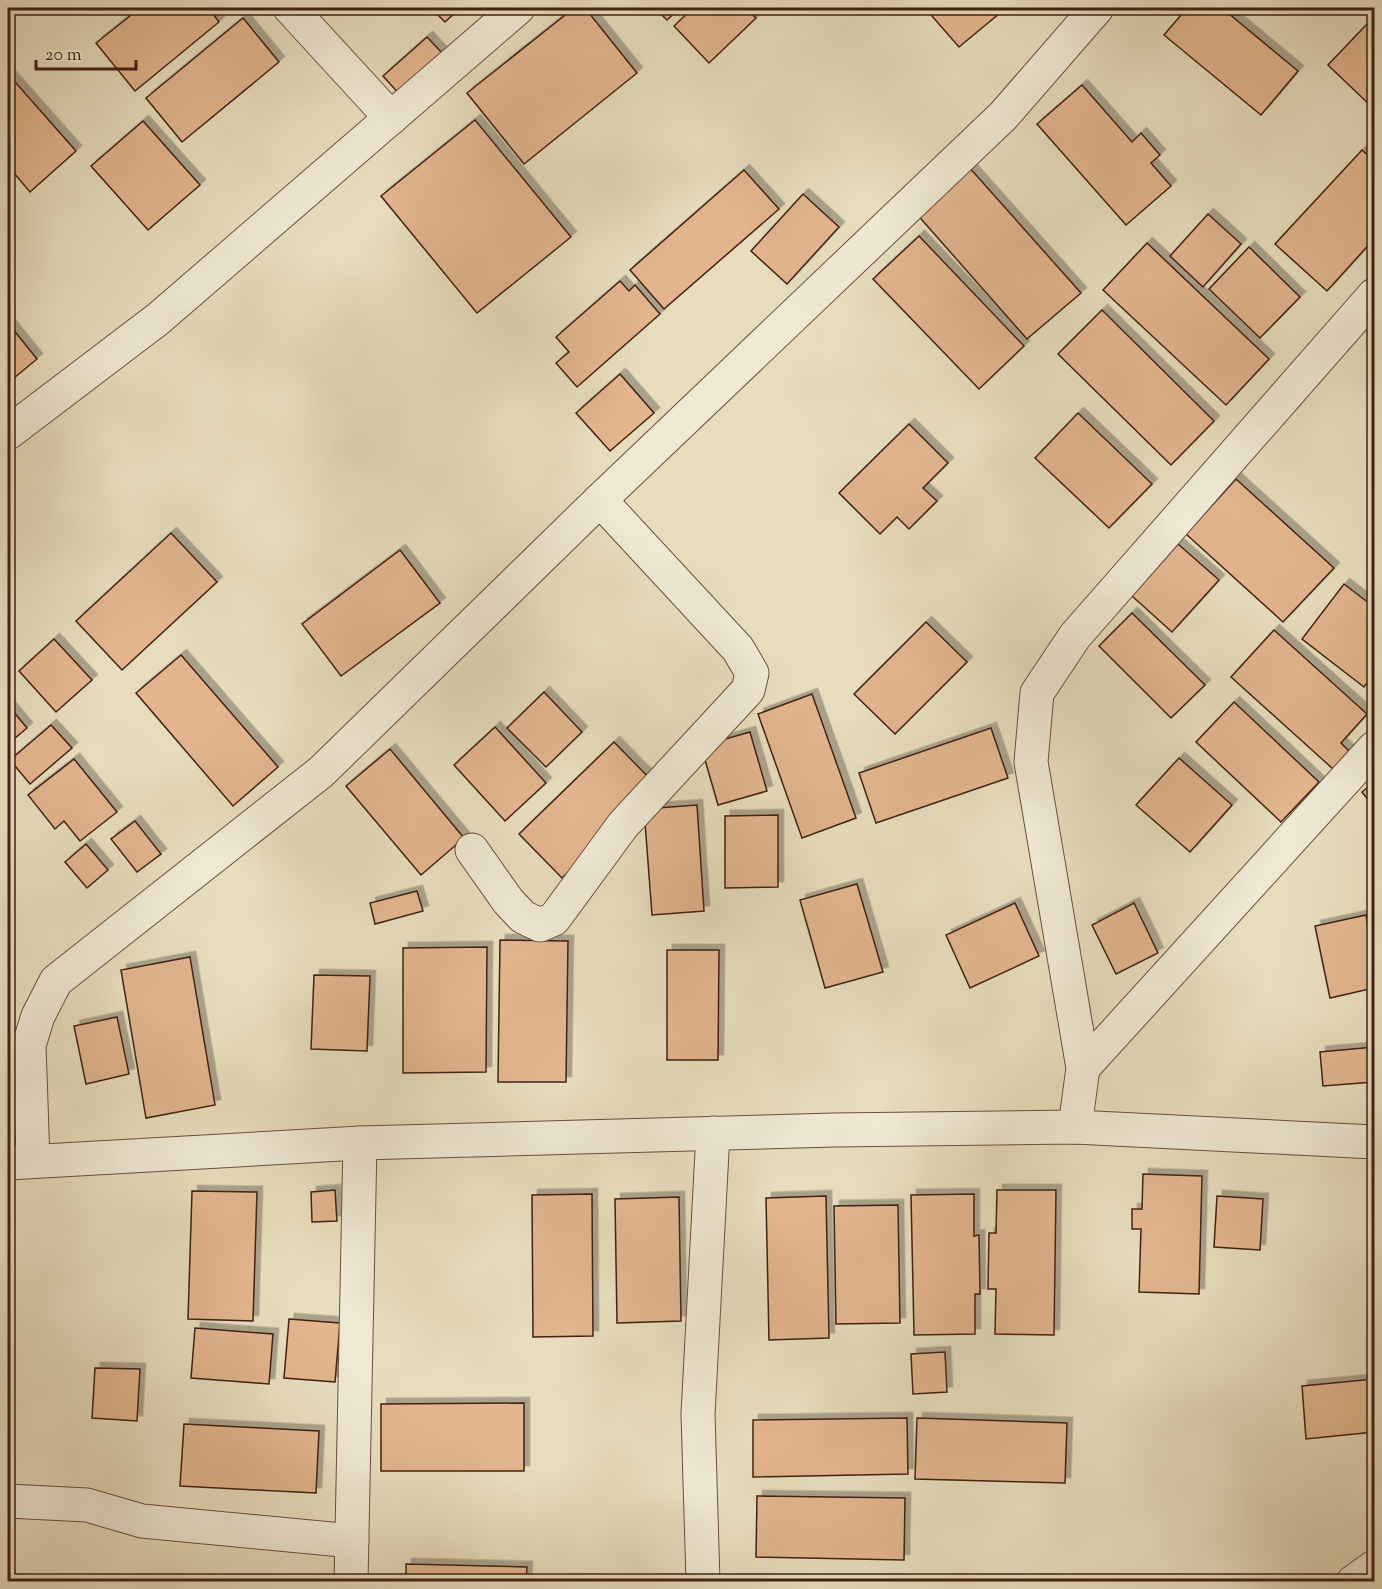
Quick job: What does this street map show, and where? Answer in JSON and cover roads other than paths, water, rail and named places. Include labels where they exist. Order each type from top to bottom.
[{"type":"street","points":[[290,8],[391,118]]},
{"type":"street","points":[[8,433],[158,319],[518,8]]},
{"type":"street","points":[[1097,8],[1003,116],[600,501],[321,772],[56,981],[38,1017],[28,1045],[20,1162],[360,1143],[834,1130],[1075,1127],[1374,1142]]},
{"type":"street","points":[[1075,1127],[1083,1068],[1031,762],[1037,693],[1076,636],[1374,295]]},
{"type":"street","points":[[472,850],[508,901],[523,917],[540,925],[554,919],[623,825],[748,690],[752,673],[738,650],[600,501]]},
{"type":"street","points":[[1083,1068],[1374,748]]},
{"type":"street","points":[[703,1581],[698,1414],[713,1133]]},
{"type":"street","points":[[351,1581],[360,1143]]},
{"type":"street","points":[[8,1501],[87,1506],[142,1521],[352,1541]]},
{"type":"street","points":[[1353,1581],[1374,1568]]}]
